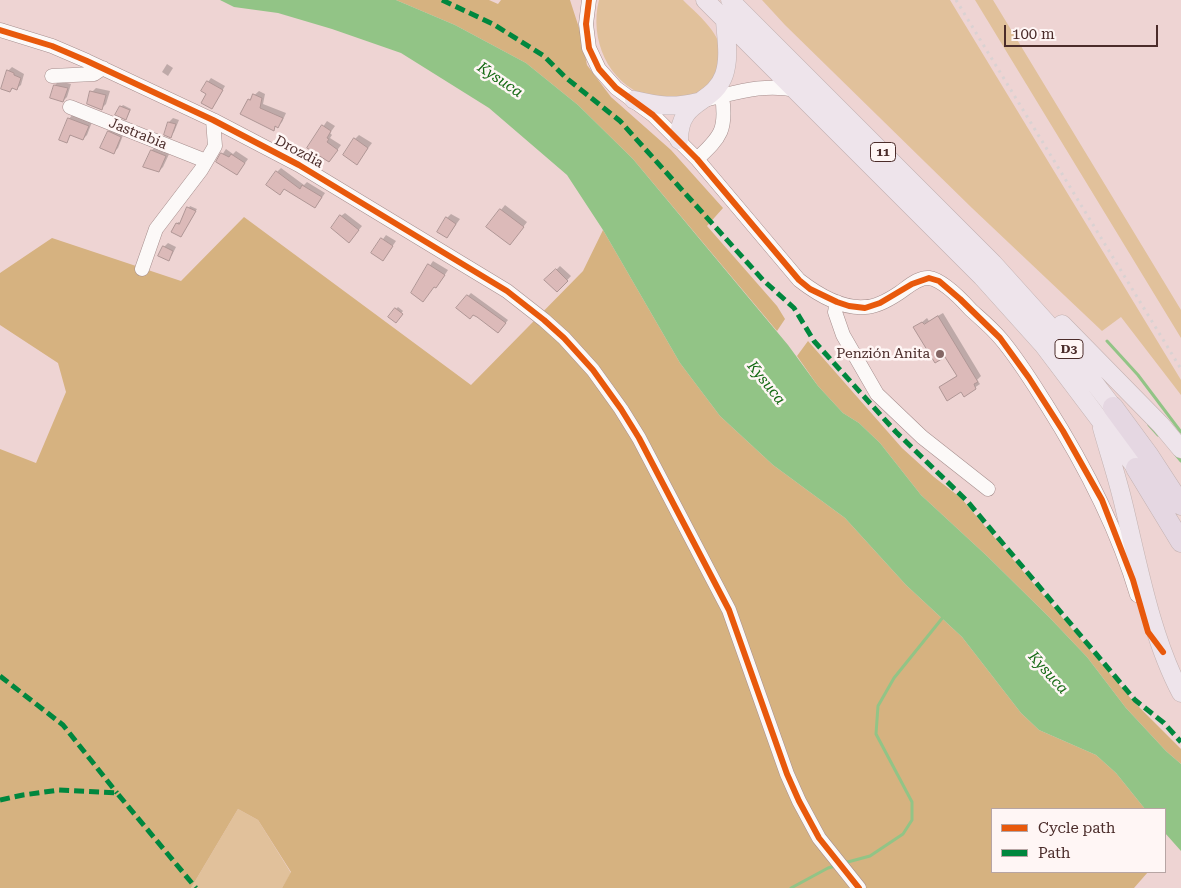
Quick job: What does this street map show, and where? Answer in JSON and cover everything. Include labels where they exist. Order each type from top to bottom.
[{"type":"highway","name":"D3","points":[[1107,412],[1149,456],[1181,504]]},
{"type":"highway","name":"D3","points":[[1136,468],[1181,542]]},
{"type":"main road","name":"11","points":[[705,0],[982,277],[1107,412]]},
{"type":"main road","name":"11","points":[[730,0],[927,196],[1021,294]]},
{"type":"main road","points":[[679,140],[679,127],[682,119],[699,102],[715,90],[723,77],[728,52],[725,20]]},
{"type":"main road","points":[[634,100],[664,106],[679,106],[699,102]]},
{"type":"main road","points":[[1021,294],[1037,298],[1161,425],[1181,449]]},
{"type":"main road","name":"D3","points":[[1021,294],[1056,333],[1107,412],[1136,468]]},
{"type":"main road","points":[[1107,412],[1122,494],[1148,602],[1163,652],[1181,692]]},
{"type":"street","points":[[590,0],[586,24],[589,48],[599,69],[616,88],[653,115],[679,140],[799,280],[810,289],[837,302],[865,308],[880,303],[912,284],[929,278],[939,281],[1000,338],[1063,430],[1102,500],[1132,580],[1148,632],[1163,652]]},
{"type":"street","name":"Drozdia","points":[[0,30],[52,46],[103,68],[213,120],[324,179],[500,286],[564,338],[593,370],[639,438],[729,610],[787,774],[799,801],[819,838],[859,888]]},
{"type":"street","points":[[52,76],[94,74],[103,68]]},
{"type":"street","points":[[699,102],[764,87],[779,86],[796,90]]},
{"type":"street","points":[[697,159],[714,144],[722,130],[725,116],[722,96]]},
{"type":"street","name":"Jastrabia","points":[[70,107],[206,161]]},
{"type":"street","points":[[142,269],[156,229],[201,170],[215,146],[213,120]]},
{"type":"street","points":[[837,302],[835,312],[843,335],[878,394],[922,437],[988,489]]},
{"type":"shaded area","points":[[396,0],[489,0],[498,4],[501,0],[570,0],[581,34],[587,65],[611,97],[671,150],[723,208],[707,226],[777,306],[785,319],[777,331],[633,159],[578,105],[526,63],[455,25]]},
{"type":"shaded area","points":[[599,0],[683,0],[712,30],[719,44],[721,55],[719,65],[706,89],[694,96],[653,97],[633,90],[622,81],[612,70],[600,44],[597,30]]},
{"type":"shaded area","points":[[762,0],[950,0],[1181,380],[1181,395],[1121,317],[1102,331],[972,208],[785,25]]},
{"type":"shaded area","points":[[975,0],[993,0],[1181,310],[1181,338]]},
{"type":"shaded area","points":[[244,217],[471,385],[583,271],[603,230],[680,363],[720,416],[773,465],[845,518],[906,585],[962,637],[1021,713],[1039,730],[1096,755],[1116,773],[1144,808],[991,808],[991,873],[1147,873],[1134,888],[282,888],[291,872],[258,820],[238,809],[191,888],[0,888],[0,449],[36,463],[66,392],[58,363],[0,325],[0,273],[52,238],[181,281]]},
{"type":"shaded area","points":[[808,341],[902,448],[961,498],[1133,701],[1181,749],[1181,764],[1166,751],[1126,708],[1087,657],[1049,617],[921,495],[880,443],[859,423],[843,413],[818,386],[797,356]]},
{"type":"shaded area","points":[[238,809],[258,820],[291,873],[282,888],[191,888]]},
{"type":"water","name":"Kysuca","points":[[220,0],[396,0],[455,25],[526,63],[578,105],[633,159],[788,345],[818,386],[843,413],[859,423],[880,443],[921,495],[1049,617],[1087,657],[1126,708],[1166,751],[1181,764],[1181,851],[1166,834],[1166,808],[1144,808],[1116,773],[1096,755],[1039,730],[1021,713],[962,637],[906,585],[845,518],[773,465],[720,416],[680,363],[603,230],[567,175],[489,108],[401,53],[278,13],[234,7]]},
{"type":"building","points":[[7,70],[21,78],[17,90],[12,88],[10,92],[1,89]]},
{"type":"building","points":[[207,81],[223,90],[212,109],[201,103],[206,94],[201,91]]},
{"type":"building","points":[[54,85],[68,88],[63,102],[50,98]]},
{"type":"building","points":[[90,91],[106,95],[102,110],[87,104]]},
{"type":"building","points":[[253,94],[262,98],[260,108],[283,118],[278,128],[275,126],[274,131],[240,114]]},
{"type":"building","points":[[120,106],[130,110],[126,120],[115,115]]},
{"type":"building","points":[[68,118],[89,126],[83,140],[70,135],[67,143],[59,140]]},
{"type":"building","points":[[168,122],[176,124],[171,138],[164,135]]},
{"type":"building","points":[[322,125],[331,131],[327,142],[338,150],[329,162],[307,148]]},
{"type":"building","points":[[108,131],[121,137],[114,154],[100,148]]},
{"type":"building","points":[[354,138],[368,148],[357,165],[343,155]]},
{"type":"building","points":[[151,150],[166,156],[159,172],[143,167]]},
{"type":"building","points":[[221,153],[229,157],[231,154],[245,163],[237,175],[216,162]]},
{"type":"building","points":[[276,171],[300,189],[302,185],[322,197],[315,208],[284,189],[280,195],[266,185]]},
{"type":"building","points":[[187,207],[196,211],[181,237],[171,232],[176,223],[179,224]]},
{"type":"building","points":[[500,209],[524,227],[510,245],[486,227]]},
{"type":"building","points":[[340,215],[359,230],[349,243],[331,228]]},
{"type":"building","points":[[446,217],[456,224],[447,238],[437,232]]},
{"type":"building","points":[[381,238],[393,246],[383,261],[371,253]]},
{"type":"building","points":[[163,246],[173,251],[169,261],[158,256]]},
{"type":"building","points":[[428,264],[445,275],[423,302],[411,293]]},
{"type":"building","points":[[556,269],[568,281],[557,292],[544,280]]},
{"type":"building","points":[[467,295],[506,323],[498,333],[477,317],[473,315],[470,319],[456,308]]},
{"type":"building","points":[[395,308],[403,314],[396,323],[388,317]]},
{"type":"building","points":[[938,316],[978,382],[974,384],[976,389],[964,397],[961,392],[947,401],[939,387],[957,376],[945,357],[935,363],[913,327],[922,322],[924,324]]},
{"type":"waterway","points":[[1107,341],[1138,375],[1181,432]]},
{"type":"waterway","points":[[1149,425],[1158,435]]},
{"type":"waterway","points":[[1176,455],[1181,461]]},
{"type":"waterway","points":[[844,863],[870,856],[903,834],[912,820],[912,802],[876,734],[878,706],[894,678],[944,616]]},
{"type":"waterway","points":[[791,888],[835,866]]},
{"type":"railway","points":[[956,0],[1181,369]]},
{"type":"marked path","points":[[442,0],[493,24],[544,56],[565,77],[620,121],[763,280],[794,308],[814,341],[896,432],[967,501],[1135,700],[1164,723],[1181,742]]},
{"type":"marked path","points":[[0,676],[63,725],[117,793]]},
{"type":"marked path","points":[[0,800],[59,790],[117,793],[196,888]]},
{"type":"cycle path","points":[[589,0],[586,24],[589,48],[599,69],[616,88],[653,115],[697,159],[799,280],[810,289],[837,302],[865,308],[880,303],[912,284],[929,278],[939,281],[1000,338],[1029,378],[1063,431],[1102,500],[1133,580],[1148,632],[1163,652]]},
{"type":"cycle path","points":[[0,30],[52,46],[87,61],[213,120],[299,165],[507,291],[564,338],[593,370],[639,438],[729,610],[787,774],[799,801],[819,838],[859,888]]},
{"type":"place","name":"Penzión Anita","points":[[940,354]]}]
